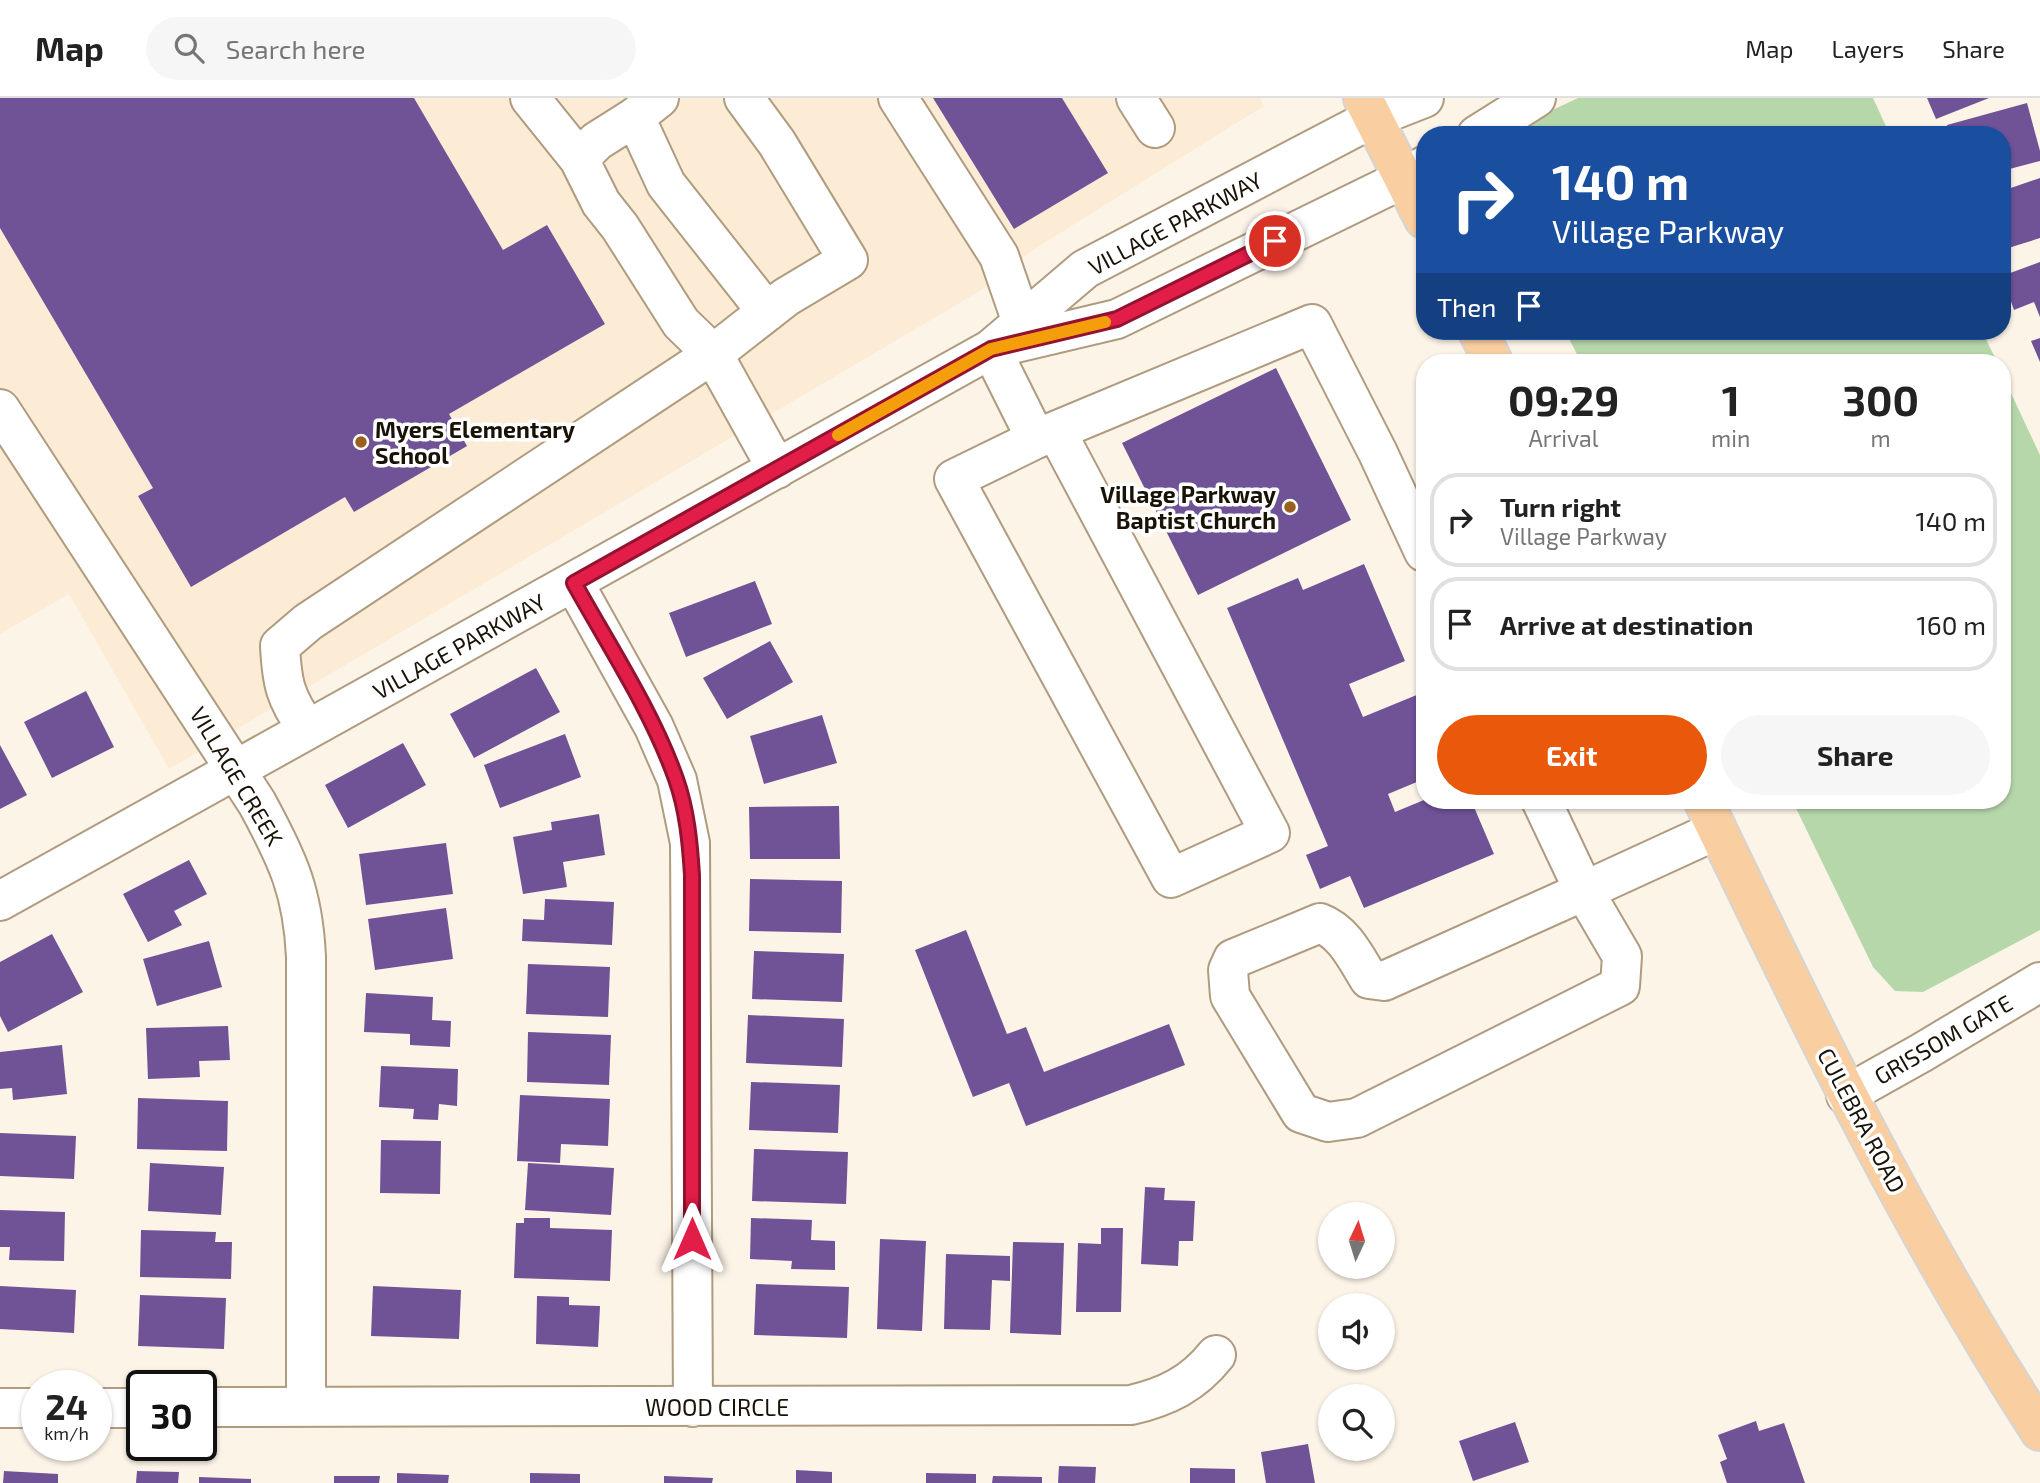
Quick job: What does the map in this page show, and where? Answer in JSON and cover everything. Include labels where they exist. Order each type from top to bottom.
[{"type":"main road","points":[[1368,108],[1415,172]]},
{"type":"main road","name":"CULEBRA ROAD","points":[[1710,815],[1846,1095],[1997,1365],[2040,1431]]},
{"type":"street","points":[[530,98],[579,159],[601,203],[620,227],[681,323],[713,354],[777,469]]},
{"type":"street","points":[[307,729],[290,704],[282,678],[279,646],[320,614],[713,354],[786,297],[848,260],[777,143],[744,98]]},
{"type":"street","points":[[898,98],[999,256],[1024,332]]},
{"type":"street","name":"VILLAGE PARKWAY","points":[[0,901],[235,768],[1024,332],[1085,269],[1368,108],[1424,98]]},
{"type":"street","points":[[1492,126],[1536,98]]},
{"type":"street","points":[[579,159],[597,141],[647,107],[666,184],[767,312]]},
{"type":"street","name":"VILLAGE PARKWAY","points":[[1024,332],[1117,319],[1415,172]]},
{"type":"street","points":[[991,349],[1046,435],[1270,832],[1171,878],[954,479],[1046,435],[1312,324],[1378,453],[1416,535]]},
{"type":"street","name":"VILLAGE CREEK","points":[[0,409],[257,803],[282,848],[297,886],[304,922],[306,957],[306,1407]]},
{"type":"street","points":[[574,583],[654,727],[677,780],[690,843],[693,1407]]},
{"type":"street","points":[[1545,809],[1584,891],[1622,956],[1620,986],[1357,1118],[1328,1122],[1301,1113],[1230,996],[1228,970],[1233,959],[1320,923],[1331,927],[1340,936],[1369,979],[1384,981],[1584,891],[1710,815]]},
{"type":"street","name":"GRISSOM GATE","points":[[1846,1095],[2040,982]]},
{"type":"street","name":"WOOD CIRCLE","points":[[217,1408],[1131,1405],[1157,1399],[1202,1373],[1216,1356]]},
{"type":"street","points":[[0,1408],[21,1408]]},
{"type":"shaded area","name":"Myers Elementary School","points":[[0,98],[1260,98],[1264,106],[1033,250],[980,291],[169,769],[69,594],[0,634]]},
{"type":"green space","points":[[1578,98],[1873,98],[1886,126],[1522,126]]},
{"type":"green space","points":[[1570,340],[1986,340],[1993,354],[1577,354]]},
{"type":"green space","points":[[2011,393],[2040,455],[2040,930],[1923,992],[1895,991],[1873,967],[1796,809],[2011,809]]},
{"type":"building","points":[[0,98],[414,98],[503,250],[547,225],[605,324],[449,414],[467,446],[354,512],[345,497],[191,587],[138,496],[153,488],[0,228]]},
{"type":"building","points":[[933,98],[1062,98],[1108,173],[1014,229]]},
{"type":"building","points":[[1927,98],[1989,98],[1936,119]]},
{"type":"building","points":[[2027,103],[2040,151],[2040,161],[2011,169],[2011,126],[1947,125]]},
{"type":"building","points":[[2040,178],[2040,238],[2011,247],[2011,188]]},
{"type":"building","points":[[2040,262],[2040,317],[2034,302],[2014,310],[2011,302],[2011,273]]},
{"type":"building","points":[[2040,338],[2040,362],[2031,341]]},
{"type":"building","points":[[1276,368],[1351,520],[1198,595],[1122,443]]},
{"type":"building","points":[[1364,564],[1405,661],[1349,684],[1363,717],[1416,695],[1416,782],[1388,794],[1395,812],[1416,803],[1416,809],[1475,809],[1494,854],[1364,908],[1350,876],[1320,889],[1306,855],[1328,846],[1227,608],[1298,578],[1303,590]]},
{"type":"building","points":[[755,581],[772,624],[686,657],[669,613]]},
{"type":"building","points":[[770,641],[793,682],[727,719],[703,678]]},
{"type":"building","points":[[536,668],[560,712],[474,758],[450,714]]},
{"type":"building","points":[[86,691],[114,747],[52,778],[24,722]]},
{"type":"building","points":[[822,715],[837,763],[764,784],[750,736]]},
{"type":"building","points":[[565,734],[581,777],[500,808],[484,765]]},
{"type":"building","points":[[403,743],[426,785],[348,828],[325,785]]},
{"type":"building","points":[[0,745],[27,795],[0,809]]},
{"type":"building","points":[[839,806],[840,859],[750,859],[749,807]]},
{"type":"building","points":[[599,814],[605,855],[563,862],[567,887],[523,894],[513,837],[552,830],[551,822]]},
{"type":"building","points":[[446,843],[453,894],[366,905],[359,854]]},
{"type":"building","points":[[189,860],[207,894],[174,911],[182,925],[148,942],[123,894]]},
{"type":"building","points":[[750,879],[842,881],[841,933],[749,931]]},
{"type":"building","points":[[545,899],[614,902],[612,945],[522,941],[523,919],[544,920]]},
{"type":"building","points":[[446,908],[453,959],[375,970],[368,919]]},
{"type":"building","points":[[966,930],[1007,1034],[1026,1027],[1044,1072],[1169,1024],[1185,1065],[1026,1126],[1009,1083],[973,1097],[915,950]]},
{"type":"building","points":[[52,934],[83,992],[8,1032],[0,1016],[0,962]]},
{"type":"building","points":[[209,941],[222,987],[157,1006],[143,959]]},
{"type":"building","points":[[754,951],[844,954],[842,1002],[752,999]]},
{"type":"building","points":[[528,964],[610,967],[608,1017],[526,1014]]},
{"type":"building","points":[[366,993],[433,997],[432,1020],[451,1021],[450,1047],[410,1045],[410,1034],[364,1032]]},
{"type":"building","points":[[748,1015],[844,1019],[842,1067],[746,1063]]},
{"type":"building","points":[[228,1026],[230,1060],[199,1061],[200,1077],[148,1079],[146,1028]]},
{"type":"building","points":[[528,1032],[611,1035],[609,1085],[527,1082]]},
{"type":"building","points":[[62,1045],[67,1094],[13,1100],[12,1088],[0,1089],[0,1052]]},
{"type":"building","points":[[381,1066],[458,1069],[457,1106],[439,1104],[438,1120],[413,1119],[414,1109],[379,1107]]},
{"type":"building","points":[[751,1082],[840,1085],[838,1133],[749,1130]]},
{"type":"building","points":[[520,1095],[610,1099],[608,1146],[561,1144],[560,1163],[517,1161]]},
{"type":"building","points":[[138,1098],[228,1101],[227,1151],[137,1149]]},
{"type":"building","points":[[0,1133],[76,1136],[74,1179],[0,1176]]},
{"type":"building","points":[[381,1140],[441,1141],[440,1194],[380,1193]]},
{"type":"building","points":[[754,1149],[848,1152],[846,1204],[752,1201]]},
{"type":"building","points":[[150,1163],[224,1167],[221,1215],[148,1211]]},
{"type":"building","points":[[528,1163],[614,1168],[611,1215],[525,1210]]},
{"type":"building","points":[[1145,1187],[1165,1188],[1164,1200],[1195,1201],[1193,1241],[1179,1241],[1178,1266],[1141,1264]]},
{"type":"building","points":[[0,1210],[65,1212],[64,1261],[9,1260],[10,1247],[0,1247]]},
{"type":"building","points":[[524,1218],[550,1218],[550,1228],[612,1230],[610,1281],[514,1278],[516,1223],[524,1223]]},
{"type":"building","points":[[751,1218],[812,1220],[811,1240],[835,1241],[835,1270],[791,1269],[792,1261],[750,1259]]},
{"type":"building","points":[[1101,1228],[1123,1228],[1121,1312],[1076,1312],[1078,1243],[1101,1244]]},
{"type":"building","points":[[141,1230],[216,1232],[215,1242],[232,1242],[231,1279],[140,1277]]},
{"type":"building","points":[[880,1239],[926,1241],[922,1331],[877,1329]]},
{"type":"building","points":[[1013,1242],[1064,1243],[1061,1335],[1010,1333]]},
{"type":"building","points":[[946,1254],[1010,1256],[1010,1281],[992,1280],[990,1330],[944,1329]]},
{"type":"building","points":[[756,1284],[849,1287],[847,1338],[754,1335]]},
{"type":"building","points":[[0,1286],[76,1290],[74,1333],[0,1329]]},
{"type":"building","points":[[373,1286],[461,1290],[459,1339],[371,1336]]},
{"type":"building","points":[[140,1295],[226,1298],[224,1349],[138,1346]]},
{"type":"building","points":[[537,1296],[569,1297],[569,1305],[600,1306],[598,1347],[536,1344]]},
{"type":"building","points":[[1756,1421],[1759,1431],[1784,1423],[1805,1483],[1727,1483],[1720,1462],[1727,1459],[1718,1435]]},
{"type":"building","points":[[1515,1422],[1529,1462],[1473,1481],[1459,1441]]},
{"type":"building","points":[[1308,1444],[1315,1483],[1266,1483],[1261,1452]]},
{"type":"building","points":[[1059,1466],[1096,1467],[1095,1483],[1058,1483]]},
{"type":"building","points":[[1190,1468],[1235,1469],[1235,1483],[1190,1483]]},
{"type":"building","points":[[796,1470],[832,1472],[832,1483],[796,1483]]},
{"type":"building","points":[[4,1471],[58,1474],[58,1483],[3,1483]]},
{"type":"building","points":[[137,1471],[179,1472],[178,1483],[136,1483]]},
{"type":"building","points":[[397,1473],[449,1475],[448,1483],[397,1483]]},
{"type":"building","points":[[530,1473],[580,1474],[580,1483],[530,1483]]},
{"type":"building","points":[[926,1473],[976,1474],[976,1483],[926,1483]]},
{"type":"building","points":[[334,1476],[380,1476],[379,1483],[334,1483]]},
{"type":"building","points":[[664,1476],[713,1478],[712,1483],[664,1483]]},
{"type":"building","points":[[993,1476],[1042,1477],[1042,1483],[992,1483]]},
{"type":"building","points":[[199,1477],[251,1479],[251,1483],[199,1483]]},
{"type":"slow traffic","points":[[838,435],[991,349],[1105,322]]},
{"type":"place","name":"Myers Elementary School","points":[[361,442]]},
{"type":"place","name":"Village Parkway Baptist Church","points":[[1290,507]]},
{"type":"route","points":[[692,1239],[692,875],[685,811],[677,780],[654,727],[574,583],[991,349],[1117,319],[1275,241]]}]
